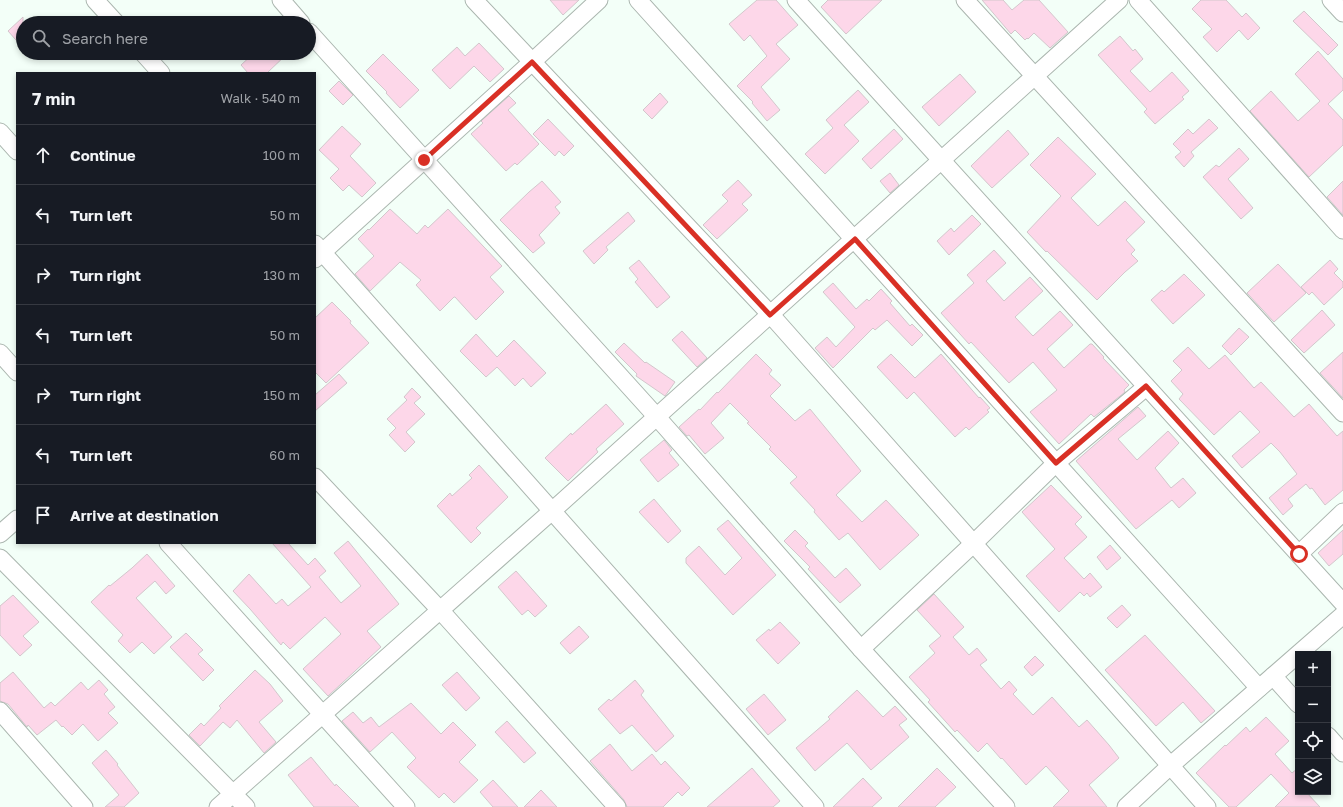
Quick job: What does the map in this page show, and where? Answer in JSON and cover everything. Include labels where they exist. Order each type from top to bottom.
[{"type":"street","points":[[95,0],[110,16]]},
{"type":"street","points":[[280,0],[295,16]]},
{"type":"street","points":[[474,0],[770,315],[1207,807]]},
{"type":"street","points":[[599,0],[424,160],[317,252],[552,511],[815,807]]},
{"type":"street","points":[[638,0],[1259,688]]},
{"type":"street","points":[[796,0],[1343,603]]},
{"type":"street","points":[[965,0],[1343,414]]},
{"type":"street","points":[[218,807],[552,511],[1120,0]]},
{"type":"street","points":[[1138,0],[1343,230]]},
{"type":"street","points":[[1331,0],[1343,14]]},
{"type":"street","points":[[316,40],[656,416],[861,648],[1006,807]]},
{"type":"street","points":[[149,60],[160,72]]},
{"type":"street","points":[[0,132],[16,150]]},
{"type":"street","points":[[0,353],[16,371]]},
{"type":"street","points":[[861,648],[973,544],[1056,463],[1146,386]]},
{"type":"street","points":[[316,478],[440,610],[617,807]]},
{"type":"street","points":[[1299,554],[1343,512]]},
{"type":"street","points":[[0,534],[16,520]]},
{"type":"street","points":[[169,544],[406,807]]},
{"type":"street","points":[[0,558],[234,793],[246,807]]},
{"type":"street","points":[[1126,807],[1170,766],[1343,614]]},
{"type":"street","points":[[1273,676],[1295,701]]},
{"type":"street","points":[[0,711],[84,807]]},
{"type":"street","points":[[1331,739],[1343,753]]},
{"type":"building","points":[[550,0],[579,0],[563,15]]},
{"type":"building","points":[[757,0],[776,0],[798,25],[776,44],[790,59],[761,87],[780,110],[767,121],[752,103],[753,102],[737,86],[767,56],[750,35],[744,41],[729,24]]},
{"type":"building","points":[[828,0],[882,0],[846,34],[821,7]]},
{"type":"building","points":[[982,0],[1003,0],[1012,10],[1024,0],[1039,0],[1068,32],[1050,48],[1034,33],[1025,40],[1015,30],[1011,34]]},
{"type":"building","points":[[1201,0],[1226,0],[1242,17],[1246,13],[1260,28],[1248,40],[1239,30],[1217,52],[1203,37],[1212,29],[1192,9]]},
{"type":"building","points":[[1304,11],[1338,45],[1328,55],[1293,21]]},
{"type":"building","points":[[16,24],[16,40],[8,31]]},
{"type":"building","points":[[1120,36],[1133,51],[1135,49],[1143,59],[1130,71],[1150,92],[1172,72],[1189,91],[1182,97],[1184,99],[1155,124],[1144,112],[1147,109],[1098,55]]},
{"type":"building","points":[[479,43],[504,69],[490,82],[474,66],[450,89],[432,70],[457,47],[465,56]]},
{"type":"building","points":[[1318,51],[1343,79],[1343,90],[1328,104],[1343,120],[1343,145],[1309,177],[1250,111],[1271,91],[1298,121],[1320,101],[1295,74]]},
{"type":"building","points":[[383,54],[419,90],[400,108],[386,93],[387,92],[366,71]]},
{"type":"building","points":[[246,60],[281,60],[268,72],[247,72],[241,65]]},
{"type":"building","points":[[960,74],[976,92],[939,126],[922,107]]},
{"type":"building","points":[[339,81],[353,95],[343,105],[329,91]]},
{"type":"building","points":[[858,90],[869,102],[844,125],[859,141],[825,174],[805,154],[833,128],[826,120]]},
{"type":"building","points":[[660,93],[668,102],[652,119],[643,110]]},
{"type":"building","points":[[509,96],[516,103],[508,110],[539,144],[517,165],[515,163],[506,171],[471,134],[483,123],[481,121]]},
{"type":"building","points":[[548,119],[574,146],[564,156],[559,151],[555,156],[533,134]]},
{"type":"building","points":[[1209,119],[1218,128],[1191,152],[1194,156],[1184,167],[1175,157],[1181,152],[1173,144],[1188,129],[1193,134]]},
{"type":"building","points":[[342,126],[361,144],[350,156],[376,183],[362,197],[349,185],[343,191],[330,178],[339,169],[319,150]]},
{"type":"building","points":[[894,129],[903,139],[871,169],[862,159]]},
{"type":"building","points":[[1008,130],[1029,154],[992,188],[971,166]]},
{"type":"building","points":[[1058,137],[1096,174],[1071,198],[1098,226],[1125,201],[1145,222],[1126,240],[1135,250],[1131,254],[1138,261],[1097,300],[1027,232],[1061,196],[1030,165]]},
{"type":"building","points":[[1239,148],[1249,159],[1228,179],[1253,208],[1241,219],[1203,177],[1216,165],[1219,167]]},
{"type":"building","points":[[890,173],[899,185],[890,193],[880,181]]},
{"type":"building","points":[[738,180],[752,195],[742,204],[748,210],[717,239],[703,225],[728,201],[722,195]]},
{"type":"building","points":[[542,181],[561,202],[555,207],[560,213],[539,235],[545,243],[533,253],[500,220]]},
{"type":"building","points":[[1343,181],[1343,215],[1327,197]]},
{"type":"building","points":[[390,209],[417,234],[425,225],[428,228],[448,209],[502,266],[490,277],[504,292],[476,320],[455,297],[440,311],[416,285],[421,280],[400,262],[370,291],[355,274],[374,256],[358,239]]},
{"type":"building","points":[[628,212],[635,221],[606,247],[608,250],[594,264],[583,251]]},
{"type":"building","points":[[972,215],[981,224],[949,255],[937,241],[951,228],[954,232]]},
{"type":"building","points":[[994,250],[1006,263],[986,281],[1004,301],[1030,277],[1043,291],[1015,317],[1033,336],[1060,311],[1073,325],[1047,349],[1064,368],[1090,344],[1092,344],[1104,357],[1103,358],[1129,385],[1124,390],[1125,392],[1094,417],[1091,414],[1059,444],[1030,412],[1057,390],[1033,362],[1009,383],[971,342],[969,344],[941,313],[974,283],[967,275]]},
{"type":"building","points":[[639,260],[670,297],[657,308],[635,282],[638,279],[629,268]]},
{"type":"building","points":[[1330,260],[1338,269],[1334,273],[1343,282],[1343,287],[1324,305],[1312,292],[1309,295],[1301,287]]},
{"type":"building","points":[[1278,264],[1306,293],[1274,322],[1247,293]]},
{"type":"building","points":[[1184,274],[1205,295],[1173,324],[1151,300],[1162,290],[1164,292]]},
{"type":"building","points":[[833,283],[856,309],[867,299],[869,301],[881,289],[892,301],[890,303],[910,326],[912,324],[923,335],[912,346],[887,320],[875,330],[873,328],[833,368],[815,348],[827,337],[836,347],[855,327],[823,292]]},
{"type":"building","points":[[332,302],[351,321],[350,323],[369,343],[326,383],[316,373],[316,317]]},
{"type":"building","points":[[1322,310],[1335,325],[1304,353],[1291,340]]},
{"type":"building","points":[[1239,328],[1249,337],[1231,355],[1222,346]]},
{"type":"building","points":[[682,331],[707,358],[697,367],[672,340]]},
{"type":"building","points":[[476,334],[497,357],[514,340],[546,373],[531,387],[523,378],[515,386],[497,367],[486,377],[460,351]]},
{"type":"building","points":[[624,343],[645,363],[646,362],[675,382],[665,396],[636,376],[637,374],[615,352]]},
{"type":"building","points":[[1188,347],[1209,369],[1225,355],[1254,388],[1261,382],[1294,417],[1309,404],[1337,436],[1343,431],[1343,490],[1325,505],[1312,488],[1310,489],[1306,484],[1288,499],[1293,506],[1283,515],[1269,498],[1297,474],[1280,452],[1271,443],[1242,468],[1232,456],[1260,432],[1240,411],[1214,435],[1179,399],[1183,394],[1171,381],[1182,370],[1173,361]]},
{"type":"building","points":[[1343,352],[1343,398],[1320,373]]},
{"type":"building","points":[[756,354],[772,370],[769,374],[781,385],[770,396],[795,421],[810,409],[861,471],[836,495],[862,522],[886,500],[919,535],[880,570],[848,533],[839,540],[814,512],[815,510],[790,483],[797,477],[769,449],[771,447],[730,403],[711,423],[724,438],[705,454],[689,435],[687,436],[679,427],[699,409],[700,410],[717,392],[718,393]]},
{"type":"building","points":[[891,354],[915,378],[941,354],[979,398],[980,397],[990,408],[987,410],[989,412],[969,430],[966,427],[955,437],[914,392],[907,399],[877,367]]},
{"type":"building","points":[[339,374],[347,383],[316,410],[316,394]]},
{"type":"building","points":[[412,388],[421,397],[414,403],[425,414],[406,432],[415,442],[405,452],[389,435],[396,428],[387,419],[407,400],[404,397]]},
{"type":"building","points":[[606,404],[624,424],[596,449],[598,452],[568,481],[545,458],[571,433],[572,435]]},
{"type":"building","points":[[1138,407],[1146,416],[1118,439],[1137,460],[1168,431],[1179,443],[1155,468],[1171,488],[1183,478],[1196,493],[1179,508],[1172,500],[1136,529],[1076,461]]},
{"type":"building","points":[[664,440],[672,450],[669,453],[679,465],[658,482],[640,460]]},
{"type":"building","points":[[479,465],[508,497],[476,528],[481,533],[471,543],[437,506],[450,493],[452,496],[472,478],[469,475]]},
{"type":"building","points":[[1051,485],[1082,517],[1075,524],[1087,537],[1064,558],[1084,579],[1090,573],[1102,587],[1090,597],[1087,593],[1084,596],[1080,592],[1059,612],[1026,576],[1055,549],[1022,512]]},
{"type":"building","points":[[654,499],[681,531],[668,543],[639,512]]},
{"type":"building","points":[[728,520],[776,575],[733,615],[686,563],[686,558],[699,546],[725,575],[742,558],[717,529]]},
{"type":"building","points":[[795,530],[808,543],[805,546],[835,578],[846,568],[861,585],[840,603],[808,569],[810,567],[784,541]]},
{"type":"building","points":[[1343,530],[1343,554],[1329,566],[1318,553]]},
{"type":"building","points":[[348,541],[399,604],[367,631],[381,647],[328,696],[303,669],[341,634],[325,617],[290,649],[283,642],[281,645],[233,591],[249,574],[276,604],[282,599],[288,606],[311,587],[273,544],[289,544],[308,565],[315,558],[326,571],[319,577],[341,603],[361,586],[334,553]]},
{"type":"building","points":[[1110,545],[1121,558],[1107,570],[1097,557]]},
{"type":"building","points":[[147,554],[175,586],[166,594],[155,581],[136,598],[172,637],[154,654],[142,642],[130,653],[118,641],[123,635],[91,602]]},
{"type":"building","points":[[516,571],[547,606],[535,617],[528,610],[522,615],[498,587]]},
{"type":"building","points":[[934,594],[964,627],[953,637],[969,655],[977,648],[987,660],[980,665],[1001,689],[1009,681],[1017,690],[1013,694],[1033,715],[1052,697],[1079,727],[1087,720],[1109,745],[1119,758],[1089,785],[1107,807],[1053,807],[1069,791],[1046,766],[1026,785],[987,743],[978,752],[957,730],[955,732],[928,702],[930,700],[909,677],[935,653],[929,646],[941,636],[917,610]]},
{"type":"building","points":[[13,595],[39,622],[23,636],[32,645],[20,656],[0,635],[0,606]]},
{"type":"building","points":[[1122,605],[1131,615],[1117,628],[1107,618]]},
{"type":"building","points":[[780,622],[800,643],[778,664],[756,640]]},
{"type":"building","points":[[579,626],[589,637],[570,654],[560,643]]},
{"type":"building","points":[[186,633],[203,650],[198,654],[214,670],[203,681],[170,647]]},
{"type":"building","points":[[1145,635],[1215,711],[1201,723],[1183,702],[1156,726],[1105,670]]},
{"type":"building","points":[[1035,656],[1044,665],[1032,676],[1024,667]]},
{"type":"building","points":[[255,670],[270,684],[283,701],[259,722],[276,742],[264,753],[237,720],[230,728],[223,722],[200,746],[189,735],[201,723],[204,726],[221,708],[219,706]]},
{"type":"building","points":[[13,672],[44,708],[51,702],[55,706],[81,682],[88,690],[99,680],[108,690],[104,694],[115,707],[108,713],[118,723],[98,741],[83,724],[72,735],[56,720],[37,735],[28,725],[27,727],[8,704],[0,701],[0,683]]},
{"type":"building","points":[[457,672],[480,698],[466,711],[442,685]]},
{"type":"building","points":[[635,680],[644,691],[641,695],[674,736],[656,752],[632,725],[620,734],[598,709],[609,699],[611,701]]},
{"type":"building","points":[[857,690],[883,717],[895,706],[907,719],[899,725],[909,737],[871,770],[847,743],[815,771],[796,748],[830,719],[828,717]]},
{"type":"building","points":[[764,694],[786,720],[768,735],[746,709]]},
{"type":"building","points":[[411,703],[441,734],[453,722],[476,745],[459,762],[478,780],[454,803],[444,793],[439,798],[407,767],[416,758],[392,732],[370,752],[342,721],[353,712],[363,723],[371,717],[379,727]]},
{"type":"building","points":[[1266,717],[1289,741],[1275,754],[1292,773],[1295,770],[1295,795],[1309,795],[1320,807],[1275,807],[1289,793],[1271,774],[1236,807],[1229,807],[1196,773],[1246,727],[1250,732]]},
{"type":"building","points":[[507,721],[536,753],[524,763],[495,732]]},
{"type":"building","points":[[610,744],[632,771],[652,754],[661,765],[665,761],[690,788],[682,796],[678,792],[663,807],[627,807],[624,800],[590,761]]},
{"type":"building","points":[[106,750],[139,793],[124,807],[105,807],[119,795],[92,763]]},
{"type":"building","points":[[311,757],[335,786],[336,784],[359,807],[314,807],[288,775]]},
{"type":"building","points":[[752,768],[780,801],[773,807],[707,807]]},
{"type":"building","points":[[937,768],[956,787],[935,807],[898,807]]},
{"type":"building","points":[[863,778],[882,798],[872,807],[833,807]]},
{"type":"building","points":[[493,780],[518,807],[493,807],[480,792]]},
{"type":"building","points":[[541,790],[557,807],[524,807]]},
{"type":"route","points":[[424,160],[431,152],[532,62],[770,315],[855,239],[1056,463],[1146,386],[1299,554]]}]
